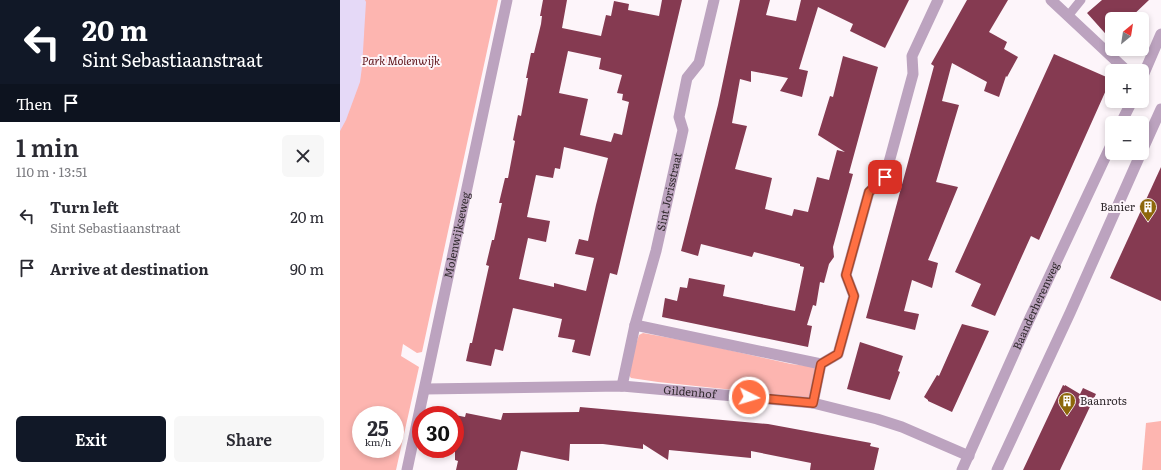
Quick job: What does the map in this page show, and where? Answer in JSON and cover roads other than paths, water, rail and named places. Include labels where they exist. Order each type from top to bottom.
[{"type":"street","name":"Molenwijkseweg","points":[[407,470],[507,0]]},
{"type":"street","name":"Sint Jorisstraat","points":[[622,386],[635,325],[656,251],[683,130],[679,118],[687,78],[699,63],[714,0]]},
{"type":"street","points":[[635,325],[821,364],[838,354],[854,296],[846,275],[869,192],[885,177],[913,74],[912,56],[938,0]]},
{"type":"street","points":[[1051,0],[1119,64]]},
{"type":"street","points":[[1148,64],[1161,34]]},
{"type":"street","points":[[1149,136],[1161,109]]},
{"type":"street","name":"Baanderherenweg","points":[[962,470],[1029,320],[1105,158]]},
{"type":"street","points":[[997,470],[1070,313],[1138,160]]},
{"type":"street","points":[[813,403],[821,364]]},
{"type":"street","name":"Gildenhof","points":[[425,389],[622,386],[813,403],[877,419],[902,427],[969,456]]},
{"type":"lane","points":[[1068,16],[1081,0]]},
{"type":"place","name":"Banier","points":[[1148,222]]},
{"type":"place","name":"Baanrots","points":[[1067,416]]},
{"type":"park label","name":"Park Molenwijk","points":[[401,61]]}]
